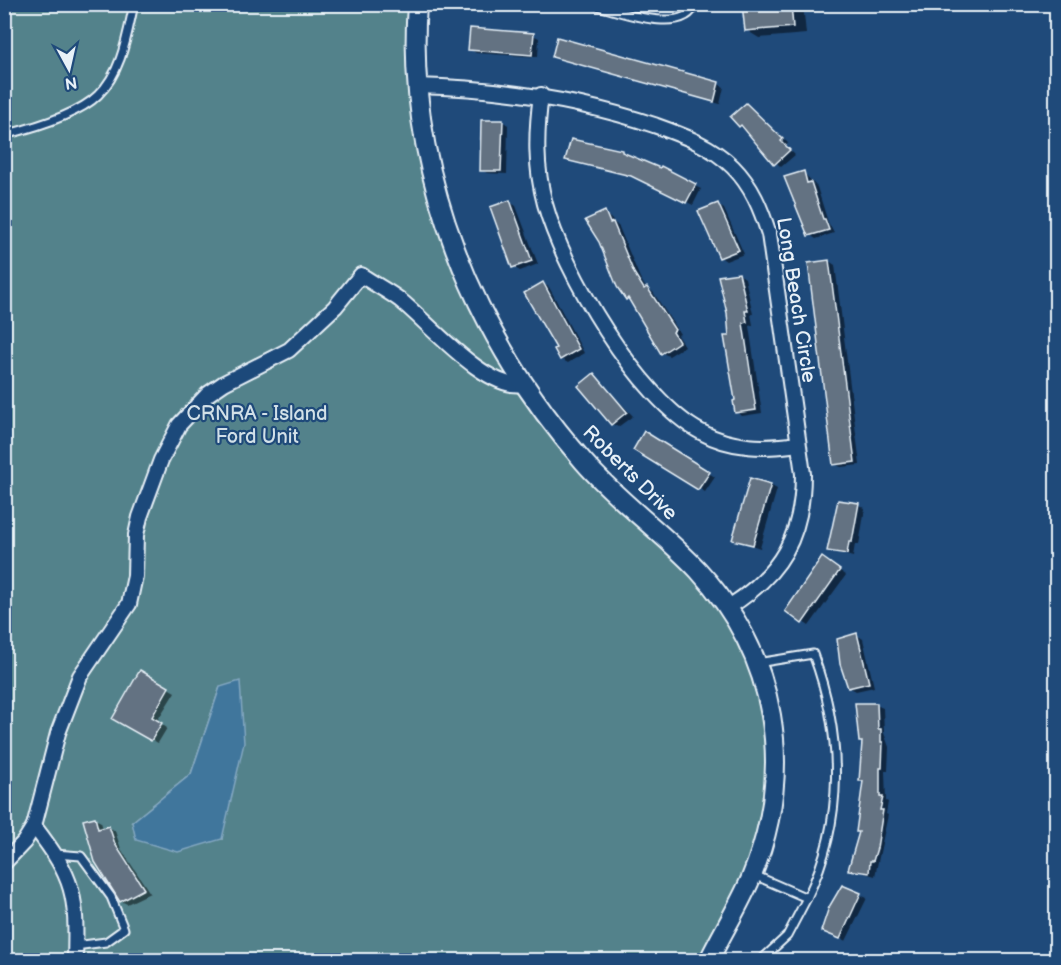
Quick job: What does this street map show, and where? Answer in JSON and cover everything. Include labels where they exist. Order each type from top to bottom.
[{"type":"street","name":"Roberts Drive","points":[[417,4],[417,86],[428,161],[450,238],[482,312],[523,384],[585,464],[697,569],[729,607],[758,663],[768,692],[774,746],[772,800],[763,842],[752,874],[713,957]]},
{"type":"street","name":"Long Beach Circle","points":[[417,86],[480,88],[541,95],[616,112],[689,137],[719,155],[746,181],[760,205],[769,234],[803,495],[792,539],[781,560],[767,578],[729,607]]},
{"type":"street","points":[[541,95],[537,151],[545,205],[577,282],[621,352],[669,408],[701,432],[723,442],[749,447],[775,448],[798,444]]},
{"type":"street","points":[[4,863],[24,842],[34,826],[58,733],[80,676],[129,604],[135,576],[136,535],[161,460],[179,425],[208,394],[224,383],[289,350],[335,306],[361,275],[400,300],[484,373],[505,382],[523,384]]},
{"type":"street","points":[[34,826],[65,872],[75,901],[75,960]]},
{"type":"lane","points":[[4,135],[51,123],[98,96],[112,75],[124,50],[134,4]]},
{"type":"lane","points":[[591,4],[667,22],[685,18],[695,4]]},
{"type":"lane","points":[[758,663],[813,654],[827,692],[834,746],[836,804],[822,866],[807,898],[788,936],[761,960]]},
{"type":"lane","points":[[54,854],[81,856],[111,897],[124,929],[106,942],[75,946]]},
{"type":"lane","points":[[752,874],[807,898]]},
{"type":"green space","name":"CRNRA - Island Ford Unit","points":[[5,5],[416,5],[430,162],[479,305],[543,412],[737,619],[771,719],[773,811],[714,960],[5,960]],"holes":[[[220,687],[222,839],[132,822],[191,774]]]},
{"type":"water","points":[[240,681],[244,743],[222,839],[178,852],[136,840],[132,822],[191,774],[220,687]]},
{"type":"building","points":[[742,4],[791,4],[793,27],[745,31]]},
{"type":"building","points":[[470,28],[534,33],[532,55],[468,50]]},
{"type":"building","points":[[557,37],[719,82],[714,102],[552,57]]},
{"type":"building","points":[[746,103],[783,139],[781,141],[790,150],[774,165],[741,125],[739,127],[730,117]]},
{"type":"building","points":[[481,120],[503,120],[501,171],[480,171]]},
{"type":"building","points":[[571,139],[622,150],[622,152],[660,168],[661,166],[696,184],[686,203],[631,176],[565,160]]},
{"type":"building","points":[[804,171],[807,183],[811,182],[829,230],[808,236],[784,177]]},
{"type":"building","points":[[510,200],[532,261],[512,268],[490,207]]},
{"type":"building","points":[[718,203],[739,250],[719,258],[698,211]]},
{"type":"building","points":[[605,211],[610,223],[613,222],[634,273],[644,289],[647,287],[675,330],[673,332],[679,342],[661,354],[628,298],[626,300],[617,287],[599,242],[585,220]]},
{"type":"building","points":[[829,260],[855,462],[833,465],[808,263]]},
{"type":"building","points":[[739,273],[748,311],[745,311],[747,322],[743,323],[756,410],[735,413],[733,401],[735,400],[724,336],[729,336],[727,313],[718,276]]},
{"type":"building","points":[[543,282],[579,349],[560,360],[554,349],[556,348],[524,293]]},
{"type":"building","points":[[594,373],[627,412],[611,425],[578,386]]},
{"type":"building","points":[[644,431],[710,472],[698,490],[633,450]]},
{"type":"building","points":[[750,478],[771,484],[753,545],[732,540]]},
{"type":"building","points":[[838,500],[859,503],[852,542],[849,542],[847,554],[827,551]]},
{"type":"building","points":[[822,557],[840,570],[802,624],[785,611]]},
{"type":"building","points":[[857,633],[869,683],[848,688],[840,664],[837,639]]},
{"type":"building","points":[[140,670],[169,687],[152,717],[162,723],[151,741],[112,719]]},
{"type":"building","points":[[855,703],[877,703],[878,729],[881,729],[881,742],[883,742],[880,797],[883,797],[880,810],[883,810],[877,848],[873,861],[870,861],[869,873],[848,870],[859,832],[856,832],[863,781],[859,781],[862,742],[859,742]]},
{"type":"building","points":[[95,817],[98,829],[109,826],[115,844],[144,889],[120,902],[95,862],[83,820]]},
{"type":"building","points":[[842,885],[861,893],[840,939],[821,931],[829,907]]}]
